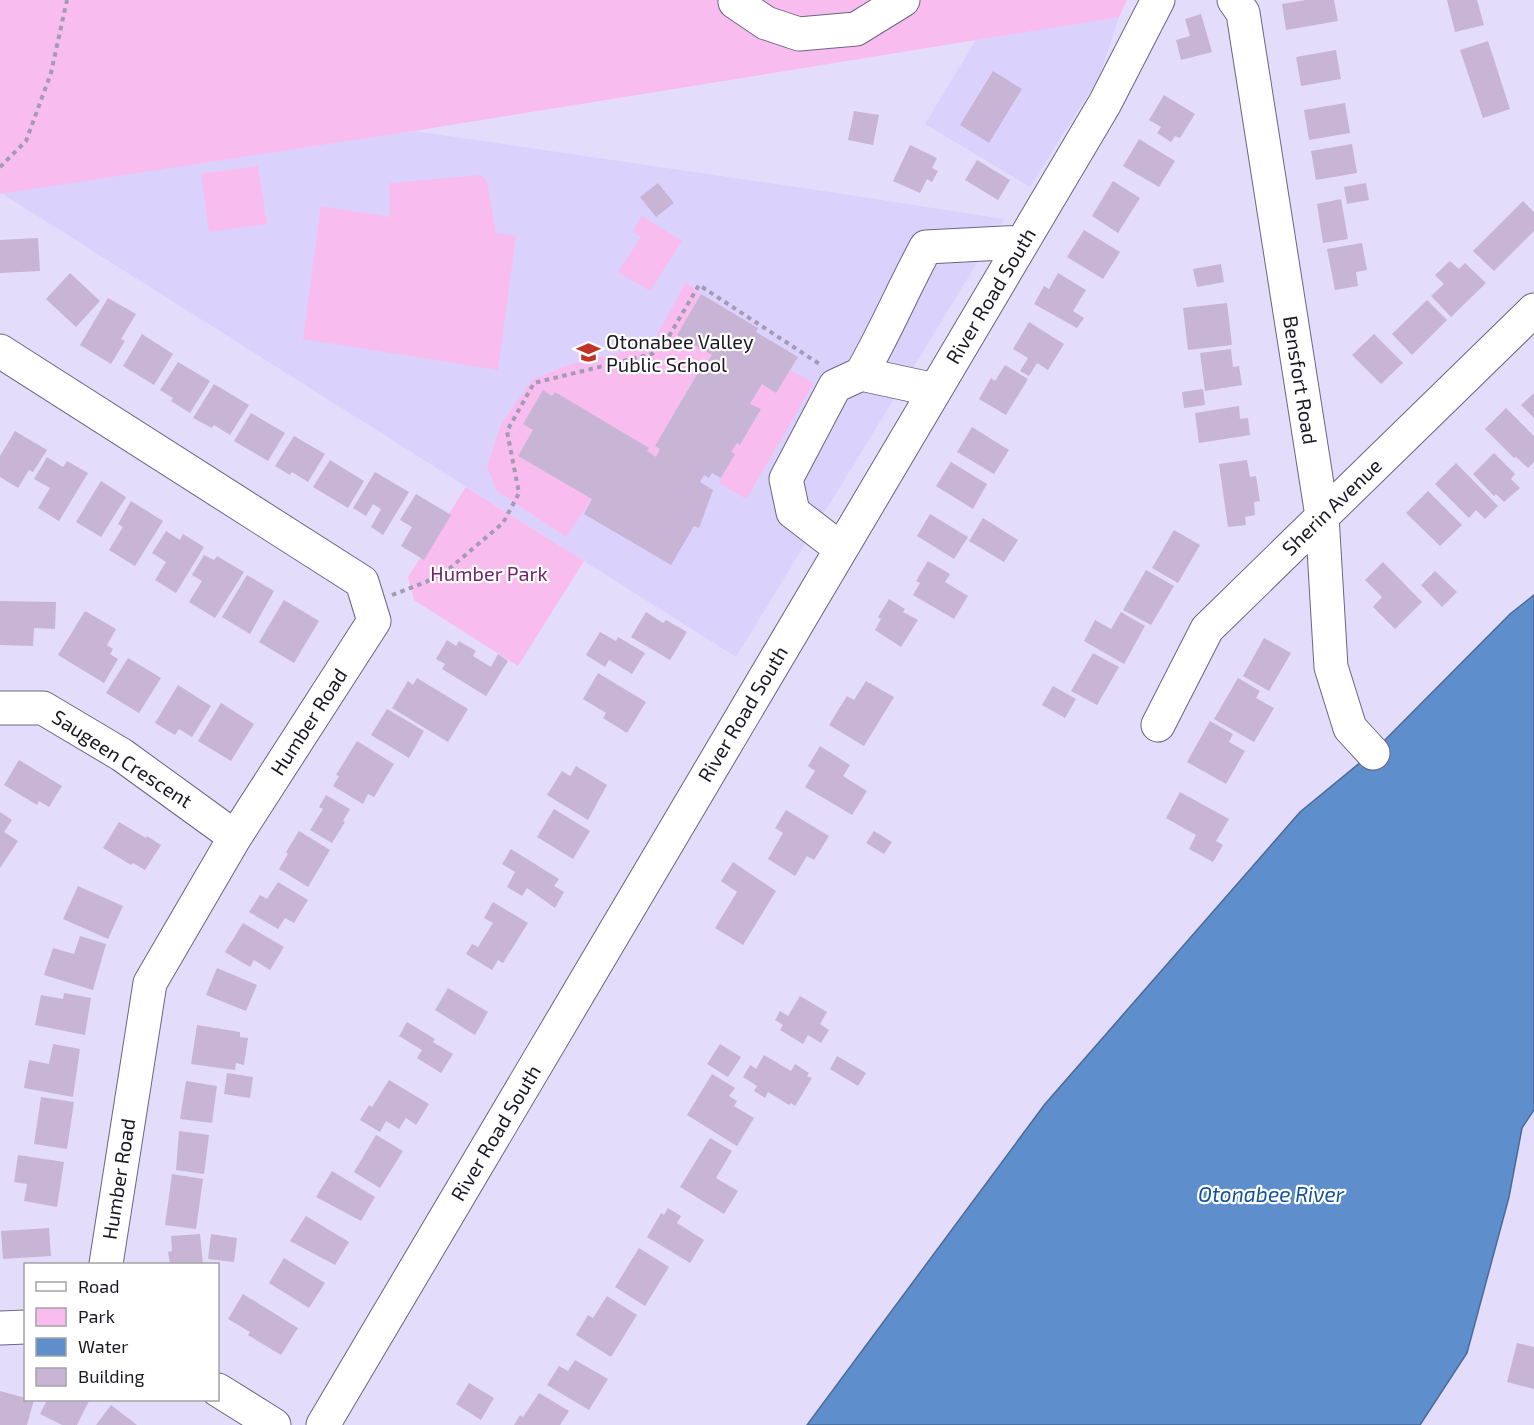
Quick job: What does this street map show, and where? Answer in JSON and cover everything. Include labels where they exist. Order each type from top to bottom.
[{"type":"street","points":[[735,2],[766,23],[799,34],[856,29],[903,0]]},
{"type":"street","name":"River Road South","points":[[324,1425],[1105,103],[1158,0]]},
{"type":"street","name":"Bensfort Road","points":[[1234,0],[1243,13],[1322,516],[1332,667],[1350,728],[1373,753]]},
{"type":"street","points":[[841,549],[793,512],[786,479],[835,386],[861,374],[880,341],[926,247],[1022,242]]},
{"type":"street","name":"Sherin Avenue","points":[[1158,725],[1207,629],[1534,310]]},
{"type":"street","name":"Humber Road","points":[[0,351],[362,582],[374,621],[235,837],[150,983],[106,1263]]},
{"type":"street","points":[[861,374],[936,390]]},
{"type":"street","name":"Saugeen Crescent","points":[[0,708],[43,708],[122,755],[235,837]]},
{"type":"street","points":[[0,1328],[24,1327]]},
{"type":"street","points":[[219,1391],[274,1425]]},
{"type":"path","points":[[0,167],[26,141],[51,73],[67,0]]},
{"type":"path","points":[[368,602],[426,582],[450,568],[503,523],[519,493],[507,431],[534,383],[652,354],[669,336],[699,285],[825,368]]},
{"type":"shaded area","points":[[1119,17],[1099,77],[1030,187],[925,124],[976,40]]},
{"type":"shaded area","name":"Otonabee Valley Public School","points":[[414,131],[1004,219],[736,657],[1,193]]},
{"type":"green space","points":[[0,0],[1127,0],[1119,17],[414,131],[0,194]]},
{"type":"green space","points":[[258,166],[267,224],[209,232],[201,174]]},
{"type":"green space","points":[[481,175],[487,181],[496,233],[516,236],[498,370],[303,339],[321,206],[390,217],[389,183]]},
{"type":"green space","points":[[642,216],[682,241],[650,291],[618,272],[641,237],[632,232]]},
{"type":"green space","points":[[686,282],[701,294],[677,335],[712,355],[701,372],[699,371],[655,446],[660,449],[656,457],[647,451],[649,448],[555,392],[552,396],[543,390],[524,424],[533,430],[518,456],[592,499],[566,537],[497,491],[487,467],[501,424],[532,380],[565,366],[652,344]]},
{"type":"green space","points":[[790,370],[814,383],[746,499],[719,483],[734,454],[731,452],[737,443],[740,445],[761,410],[750,404],[762,384],[776,393]]},
{"type":"green space","name":"Humber Park","points":[[466,487],[584,561],[518,666],[414,600],[408,577]]},
{"type":"water","name":"Otonabee River","points":[[1534,595],[1534,1110],[1522,1128],[1509,1197],[1467,1353],[1420,1425],[807,1425],[1045,1104],[1300,812],[1373,752],[1510,614]]},
{"type":"building","points":[[1306,0],[1334,0],[1338,21],[1286,30],[1282,4]]},
{"type":"building","points":[[1447,0],[1477,0],[1484,25],[1455,32]]},
{"type":"building","points":[[1201,14],[1212,52],[1181,60],[1176,40],[1190,36],[1185,19]]},
{"type":"building","points":[[1488,41],[1510,109],[1483,118],[1460,50]]},
{"type":"building","points":[[1336,50],[1341,79],[1301,86],[1296,57]]},
{"type":"building","points":[[993,71],[1022,89],[989,143],[960,125]]},
{"type":"building","points":[[1164,95],[1195,114],[1180,138],[1175,136],[1171,142],[1157,133],[1161,127],[1149,120]]},
{"type":"building","points":[[1345,103],[1350,133],[1309,140],[1304,110]]},
{"type":"building","points":[[854,111],[879,115],[873,145],[848,140]]},
{"type":"building","points":[[1139,139],[1175,161],[1159,187],[1123,166]]},
{"type":"building","points":[[1352,144],[1357,173],[1316,180],[1311,151]]},
{"type":"building","points":[[910,145],[937,158],[932,168],[938,171],[932,182],[927,179],[920,193],[893,181]]},
{"type":"building","points":[[977,160],[1010,180],[998,200],[965,180]]},
{"type":"building","points":[[1113,181],[1140,198],[1118,233],[1092,216]]},
{"type":"building","points":[[658,183],[674,203],[656,217],[640,197]]},
{"type":"building","points":[[1366,183],[1369,200],[1347,204],[1344,187]]},
{"type":"building","points":[[1341,199],[1348,239],[1323,243],[1317,204]]},
{"type":"building","points":[[1523,201],[1534,212],[1534,231],[1494,271],[1473,251]]},
{"type":"building","points":[[1084,230],[1120,252],[1103,279],[1067,257]]},
{"type":"building","points":[[38,238],[40,271],[0,273],[0,240]]},
{"type":"building","points":[[1362,243],[1367,270],[1356,272],[1358,286],[1335,290],[1327,249]]},
{"type":"building","points":[[1450,261],[1459,269],[1465,263],[1486,283],[1451,317],[1431,296],[1444,284],[1435,275]]},
{"type":"building","points":[[1221,264],[1224,282],[1197,287],[1193,269]]},
{"type":"building","points":[[70,273],[100,301],[76,327],[46,299]]},
{"type":"building","points":[[1058,273],[1086,290],[1073,311],[1084,318],[1077,328],[1034,304],[1044,286],[1049,289]]},
{"type":"building","points":[[701,294],[758,328],[756,332],[798,357],[776,393],[762,384],[750,404],[761,409],[740,445],[737,443],[731,452],[735,454],[721,478],[712,473],[709,478],[704,475],[700,482],[713,490],[699,528],[694,526],[671,565],[584,514],[592,499],[518,456],[533,430],[523,424],[543,390],[552,396],[555,392],[649,448],[647,451],[656,457],[660,449],[655,446],[699,371],[701,372],[712,355],[677,335]]},
{"type":"building","points":[[108,298],[136,314],[121,339],[125,341],[111,364],[80,345]]},
{"type":"building","points":[[1427,300],[1447,320],[1412,355],[1392,334]]},
{"type":"building","points":[[1227,303],[1232,345],[1188,350],[1183,308]]},
{"type":"building","points":[[1029,322],[1064,344],[1048,370],[1037,363],[1029,376],[1020,371],[1028,358],[1013,349]]},
{"type":"building","points":[[142,334],[173,354],[154,385],[123,366]]},
{"type":"building","points":[[1374,334],[1403,363],[1381,384],[1352,355]]},
{"type":"building","points":[[1231,349],[1233,367],[1239,366],[1242,385],[1205,391],[1200,353]]},
{"type":"building","points":[[178,362],[210,381],[190,413],[171,401],[173,398],[160,390]]},
{"type":"building","points":[[1005,365],[1028,379],[1006,415],[979,399],[991,378],[995,381]]},
{"type":"building","points":[[214,384],[249,405],[230,435],[214,425],[212,428],[193,418]]},
{"type":"building","points":[[1203,389],[1205,405],[1184,408],[1182,392]]},
{"type":"building","points":[[1534,393],[1534,418],[1521,405]]},
{"type":"building","points":[[1239,406],[1240,419],[1248,418],[1250,435],[1199,443],[1195,413]]},
{"type":"building","points":[[1506,408],[1534,436],[1534,462],[1528,468],[1516,457],[1514,458],[1485,429]]},
{"type":"building","points":[[251,413],[285,433],[268,461],[234,441]]},
{"type":"building","points":[[972,427],[1009,450],[994,474],[957,452]]},
{"type":"building","points":[[15,431],[47,450],[33,472],[29,470],[18,488],[0,477],[0,456]]},
{"type":"building","points":[[294,436],[325,454],[308,482],[292,472],[290,475],[275,466]]},
{"type":"building","points":[[1494,453],[1515,474],[1511,479],[1520,488],[1504,502],[1496,494],[1494,496],[1473,474]]},
{"type":"building","points":[[47,457],[63,467],[67,461],[88,473],[59,521],[38,508],[50,488],[34,479]]},
{"type":"building","points":[[330,460],[364,481],[348,508],[313,487]]},
{"type":"building","points":[[1247,460],[1250,477],[1256,476],[1260,501],[1254,502],[1255,515],[1245,517],[1246,525],[1228,527],[1219,464]]},
{"type":"building","points":[[951,462],[987,484],[973,509],[936,486]]},
{"type":"building","points":[[1456,463],[1498,506],[1485,519],[1476,510],[1469,518],[1435,484]]},
{"type":"building","points":[[375,472],[409,492],[383,535],[371,527],[381,509],[373,504],[366,516],[353,508]]},
{"type":"building","points":[[101,481],[126,497],[101,537],[76,522]]},
{"type":"building","points":[[1428,491],[1462,525],[1440,546],[1406,513]]},
{"type":"building","points":[[416,494],[451,515],[424,560],[401,546],[412,527],[400,520]]},
{"type":"building","points":[[131,501],[163,521],[135,566],[109,550],[123,527],[118,524]]},
{"type":"building","points":[[930,514],[968,537],[954,559],[917,536]]},
{"type":"building","points":[[983,518],[1018,540],[1004,562],[969,541]]},
{"type":"building","points":[[1174,530],[1200,545],[1178,583],[1152,568]]},
{"type":"building","points":[[166,531],[180,540],[183,534],[204,547],[176,593],[155,580],[166,562],[152,553]]},
{"type":"building","points":[[204,555],[214,560],[217,556],[244,572],[215,618],[189,602],[202,581],[192,575]]},
{"type":"building","points":[[928,561],[950,574],[945,582],[968,596],[954,619],[913,595],[920,583],[916,581]]},
{"type":"building","points":[[1383,562],[1422,602],[1395,629],[1373,607],[1382,597],[1365,580]]},
{"type":"building","points":[[1146,570],[1174,586],[1151,625],[1123,610]]},
{"type":"building","points":[[1435,571],[1457,592],[1442,607],[1421,585]]},
{"type":"building","points":[[247,575],[274,591],[250,634],[222,617]]},
{"type":"building","points":[[889,599],[905,609],[903,612],[918,620],[901,647],[875,630],[881,619],[878,617]]},
{"type":"building","points":[[284,600],[319,621],[294,663],[259,642]]},
{"type":"building","points":[[0,601],[56,602],[55,629],[34,628],[33,646],[0,645]]},
{"type":"building","points":[[85,611],[116,629],[107,645],[113,649],[110,654],[118,659],[104,683],[58,655]]},
{"type":"building","points":[[646,612],[663,623],[666,620],[687,632],[670,660],[631,637]]},
{"type":"building","points":[[1121,612],[1145,626],[1124,664],[1084,641],[1095,620],[1111,629]]},
{"type":"building","points":[[600,632],[616,641],[618,637],[645,653],[632,674],[609,660],[605,667],[586,655]]},
{"type":"building","points":[[1264,638],[1291,653],[1269,691],[1243,676]]},
{"type":"building","points":[[447,640],[456,646],[459,641],[476,651],[473,656],[491,667],[498,654],[508,661],[486,696],[442,669],[445,664],[436,659]]},
{"type":"building","points":[[1093,653],[1119,667],[1097,705],[1071,691]]},
{"type":"building","points":[[128,658],[161,678],[139,713],[106,693]]},
{"type":"building","points":[[598,673],[646,702],[627,733],[603,718],[606,713],[583,699]]},
{"type":"building","points":[[417,678],[468,709],[448,742],[392,708],[408,681],[413,685]]},
{"type":"building","points":[[1238,678],[1260,691],[1256,698],[1274,708],[1254,742],[1214,719]]},
{"type":"building","points":[[866,681],[894,697],[864,746],[829,725],[847,696],[854,700]]},
{"type":"building","points":[[178,685],[211,706],[192,737],[179,729],[175,735],[155,723]]},
{"type":"building","points":[[1053,686],[1076,699],[1065,718],[1042,705]]},
{"type":"building","points":[[221,703],[254,724],[231,761],[198,741]]},
{"type":"building","points":[[387,709],[424,731],[409,758],[371,735]]},
{"type":"building","points":[[1210,721],[1233,734],[1229,742],[1245,751],[1226,784],[1187,762]]},
{"type":"building","points":[[357,741],[394,764],[374,797],[368,794],[363,804],[333,786],[339,776],[336,775]]},
{"type":"building","points":[[820,746],[850,765],[843,776],[867,791],[852,815],[805,787],[815,771],[808,766]]},
{"type":"building","points":[[19,760],[62,786],[49,807],[39,801],[37,805],[4,785]]},
{"type":"building","points":[[576,766],[607,785],[588,820],[547,795],[562,771],[570,776]]},
{"type":"building","points":[[1180,792],[1229,819],[1216,841],[1223,845],[1213,862],[1189,849],[1196,835],[1166,818]]},
{"type":"building","points":[[326,795],[350,809],[332,843],[310,830],[323,809],[319,807]]},
{"type":"building","points":[[554,809],[590,831],[573,859],[537,837]]},
{"type":"building","points":[[786,810],[829,836],[814,860],[807,856],[795,876],[768,859],[783,833],[775,828]]},
{"type":"building","points":[[0,812],[12,820],[4,832],[18,841],[0,868]]},
{"type":"building","points":[[119,822],[161,845],[145,870],[133,863],[131,865],[103,848]]},
{"type":"building","points":[[299,831],[330,850],[308,887],[279,869]]},
{"type":"building","points":[[874,831],[892,842],[884,854],[866,843]]},
{"type":"building","points":[[511,849],[559,879],[554,886],[564,892],[555,908],[527,888],[522,896],[507,887],[515,872],[502,864]]},
{"type":"building","points":[[733,862],[776,891],[743,945],[715,928],[737,892],[721,881]]},
{"type":"building","points":[[278,882],[308,900],[294,923],[285,918],[278,929],[249,912],[260,895],[267,899]]},
{"type":"building","points":[[78,886],[123,906],[108,939],[63,919]]},
{"type":"building","points":[[493,902],[528,923],[503,963],[498,960],[492,970],[466,954],[472,944],[478,947],[493,923],[484,918]]},
{"type":"building","points":[[243,923],[284,947],[270,970],[254,960],[250,967],[225,952]]},
{"type":"building","points":[[80,936],[106,944],[93,990],[44,975],[53,948],[74,954]]},
{"type":"building","points":[[217,968],[257,985],[246,1011],[206,995]]},
{"type":"building","points":[[448,988],[488,1012],[475,1035],[435,1010]]},
{"type":"building","points":[[64,993],[91,998],[85,1035],[35,1025],[41,995],[63,999]]},
{"type":"building","points":[[800,996],[827,1012],[820,1024],[829,1030],[821,1043],[808,1035],[803,1044],[780,1030],[783,1025],[775,1020],[780,1011],[788,1016]]},
{"type":"building","points":[[407,1022],[435,1039],[433,1042],[453,1054],[441,1073],[417,1058],[422,1050],[399,1036]]},
{"type":"building","points":[[197,1025],[240,1032],[240,1037],[248,1038],[244,1065],[236,1063],[235,1070],[191,1064]]},
{"type":"building","points":[[53,1044],[80,1049],[73,1097],[24,1088],[29,1060],[49,1064]]},
{"type":"building","points":[[720,1044],[741,1057],[728,1077],[707,1064]]},
{"type":"building","points":[[764,1055],[791,1071],[795,1064],[809,1073],[807,1076],[812,1078],[795,1106],[791,1103],[789,1105],[768,1092],[765,1098],[754,1091],[757,1086],[743,1077],[750,1065],[756,1069]]},
{"type":"building","points":[[837,1056],[866,1073],[858,1086],[830,1069]]},
{"type":"building","points":[[227,1073],[253,1077],[250,1098],[224,1094]]},
{"type":"building","points":[[712,1074],[735,1088],[729,1096],[737,1101],[734,1106],[754,1118],[737,1146],[687,1115]]},
{"type":"building","points":[[389,1080],[429,1104],[416,1125],[406,1118],[399,1129],[386,1121],[380,1132],[360,1120],[369,1105],[372,1107]]},
{"type":"building","points":[[186,1081],[217,1086],[212,1123],[180,1119]]},
{"type":"building","points":[[41,1097],[74,1102],[67,1149],[34,1144]]},
{"type":"building","points":[[179,1131],[209,1135],[204,1174],[176,1170]]},
{"type":"building","points":[[376,1135],[403,1151],[380,1188],[354,1172]]},
{"type":"building","points":[[710,1138],[732,1151],[716,1178],[738,1191],[724,1214],[680,1187]]},
{"type":"building","points":[[18,1155],[64,1162],[57,1207],[24,1201],[27,1184],[14,1182]]},
{"type":"building","points":[[332,1171],[375,1197],[361,1221],[316,1197]]},
{"type":"building","points":[[172,1174],[203,1179],[196,1229],[165,1225]]},
{"type":"building","points":[[668,1208],[681,1216],[677,1223],[704,1240],[690,1263],[647,1237],[661,1213],[664,1215]]},
{"type":"building","points":[[306,1216],[349,1242],[335,1265],[290,1241]]},
{"type":"building","points":[[49,1228],[51,1256],[3,1259],[1,1231]]},
{"type":"building","points":[[200,1234],[203,1263],[170,1263],[168,1252],[172,1251],[171,1236]]},
{"type":"building","points":[[211,1234],[237,1238],[234,1262],[208,1259]]},
{"type":"building","points":[[639,1248],[669,1267],[645,1306],[615,1287]]},
{"type":"building","points":[[284,1258],[325,1283],[309,1308],[269,1283]]},
{"type":"building","points":[[243,1294],[298,1328],[281,1355],[248,1335],[250,1332],[228,1319]]},
{"type":"building","points":[[607,1296],[637,1315],[611,1357],[576,1335],[588,1315],[593,1318]]},
{"type":"building","points":[[1517,1343],[1534,1347],[1534,1389],[1507,1382]]},
{"type":"building","points":[[575,1360],[608,1379],[589,1410],[547,1385],[559,1366],[568,1371]]},
{"type":"building","points":[[469,1383],[494,1398],[481,1420],[456,1404]]},
{"type":"building","points":[[0,1391],[24,1397],[24,1401],[34,1401],[27,1425],[0,1425]]},
{"type":"building","points":[[539,1393],[569,1411],[560,1425],[514,1425],[520,1415],[523,1417]]},
{"type":"building","points":[[46,1401],[89,1401],[77,1425],[62,1425],[40,1414]]},
{"type":"building","points":[[111,1405],[137,1425],[96,1425]]},
{"type":"place","name":"Otonabee Valley Public School","points":[[588,353]]}]
